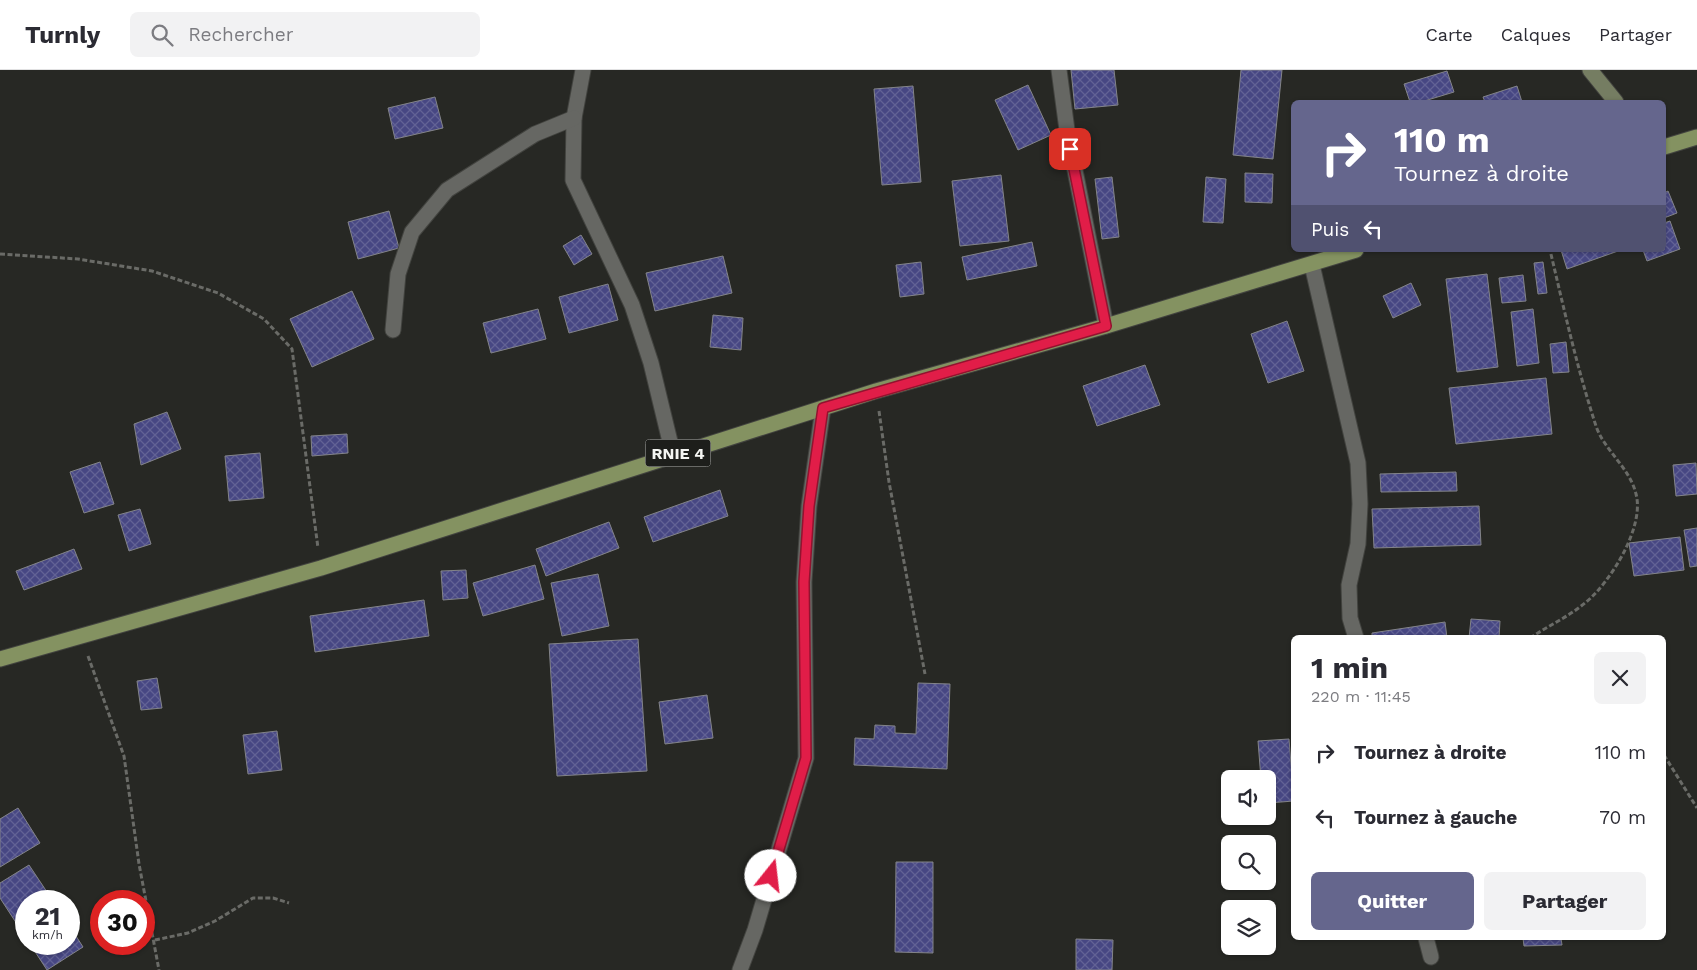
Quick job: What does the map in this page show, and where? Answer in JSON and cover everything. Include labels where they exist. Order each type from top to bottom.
[{"type":"main road","points":[[1666,146],[1697,137]]},
{"type":"main road","name":"RNIE 4","points":[[0,659],[321,568],[673,454],[876,391],[1106,326],[1350,252]]},
{"type":"street","points":[[583,70],[574,118],[573,180],[632,306],[651,364],[673,454]]},
{"type":"street","points":[[1059,70],[1067,130],[1106,326]]},
{"type":"street","points":[[1590,70],[1614,100]]},
{"type":"street","points":[[393,330],[398,274],[412,232],[447,190],[535,134],[574,118]]},
{"type":"street","points":[[1312,265],[1358,463],[1360,504],[1358,544],[1349,585],[1350,618],[1355,635]]},
{"type":"street","points":[[740,970],[755,930],[806,758],[804,582],[809,506],[823,408]]},
{"type":"street","points":[[1427,940],[1431,957]]},
{"type":"path","points":[[1535,635],[1585,603],[1611,574],[1636,525],[1636,495],[1623,467],[1597,429],[1576,357],[1550,252]]},
{"type":"path","points":[[0,254],[78,259],[152,271],[218,293],[264,319],[292,349],[321,568]]},
{"type":"path","points":[[876,391],[889,482],[925,674]]},
{"type":"path","points":[[81,637],[124,756],[144,890]]},
{"type":"path","points":[[1666,758],[1697,808]]},
{"type":"path","points":[[155,940],[188,933],[215,921],[253,898],[273,898],[289,903]]},
{"type":"path","points":[[155,946],[159,970]]},
{"type":"building","points":[[1071,70],[1114,70],[1118,105],[1075,109]]},
{"type":"building","points":[[1241,70],[1282,70],[1273,159],[1233,155]]},
{"type":"building","points":[[1447,71],[1454,92],[1428,100],[1409,100],[1404,84]]},
{"type":"building","points":[[1028,85],[1051,135],[1018,150],[995,100]]},
{"type":"building","points":[[913,86],[921,182],[882,185],[874,89]]},
{"type":"building","points":[[1517,86],[1521,100],[1484,100],[1483,97]]},
{"type":"building","points":[[435,97],[443,128],[395,139],[388,108]]},
{"type":"building","points":[[1245,173],[1273,174],[1272,203],[1245,202]]},
{"type":"building","points":[[1001,175],[1009,241],[960,246],[952,181]]},
{"type":"building","points":[[1112,177],[1119,237],[1102,239],[1095,179]]},
{"type":"building","points":[[1206,177],[1226,179],[1223,223],[1203,222]]},
{"type":"building","points":[[1668,191],[1677,213],[1666,217],[1666,192]]},
{"type":"building","points":[[389,211],[399,248],[358,259],[348,222]]},
{"type":"building","points":[[1670,221],[1680,249],[1647,261],[1644,252],[1666,252],[1666,222]]},
{"type":"building","points":[[581,235],[592,254],[574,265],[563,246]]},
{"type":"building","points":[[1032,242],[1037,266],[967,280],[962,257]]},
{"type":"building","points":[[1562,252],[1615,252],[1567,269]]},
{"type":"building","points":[[723,256],[732,293],[655,311],[646,273]]},
{"type":"building","points":[[921,262],[924,294],[900,297],[896,265]]},
{"type":"building","points":[[1543,262],[1547,293],[1538,294],[1534,263]]},
{"type":"building","points":[[1487,274],[1498,367],[1457,372],[1446,279]]},
{"type":"building","points":[[1523,275],[1526,301],[1502,303],[1499,278]]},
{"type":"building","points":[[1411,283],[1421,305],[1393,318],[1383,296]]},
{"type":"building","points":[[608,284],[618,320],[569,333],[559,297]]},
{"type":"building","points":[[352,291],[374,339],[312,367],[290,319]]},
{"type":"building","points":[[538,309],[546,339],[491,353],[483,323]]},
{"type":"building","points":[[1533,309],[1539,363],[1517,366],[1511,312]]},
{"type":"building","points":[[713,315],[743,318],[741,350],[710,347]]},
{"type":"building","points":[[1287,321],[1304,371],[1268,383],[1251,334]]},
{"type":"building","points":[[1566,342],[1569,372],[1553,373],[1550,344]]},
{"type":"building","points":[[1145,365],[1160,405],[1097,426],[1083,386]]},
{"type":"building","points":[[1546,378],[1552,434],[1456,444],[1449,388]]},
{"type":"building","points":[[167,412],[181,449],[141,465],[134,424]]},
{"type":"building","points":[[347,434],[348,453],[312,456],[311,436]]},
{"type":"building","points":[[260,453],[264,498],[229,501],[225,456]]},
{"type":"building","points":[[100,462],[114,504],[84,513],[70,472]]},
{"type":"building","points":[[1696,463],[1697,494],[1676,496],[1673,465]]},
{"type":"building","points":[[1456,472],[1457,491],[1381,492],[1380,474]]},
{"type":"building","points":[[720,490],[728,516],[653,542],[644,517]]},
{"type":"building","points":[[1479,506],[1481,545],[1374,548],[1372,509]]},
{"type":"building","points":[[140,509],[151,544],[129,551],[118,515]]},
{"type":"building","points":[[609,522],[619,548],[546,576],[536,549]]},
{"type":"building","points":[[1697,528],[1697,566],[1690,567],[1684,530]]},
{"type":"building","points":[[1680,537],[1684,570],[1634,576],[1629,543]]},
{"type":"building","points":[[74,549],[82,569],[24,590],[16,571]]},
{"type":"building","points":[[535,565],[544,599],[483,616],[473,583]]},
{"type":"building","points":[[466,570],[468,598],[443,600],[441,571]]},
{"type":"building","points":[[598,574],[609,626],[562,636],[551,583]]},
{"type":"building","points":[[424,600],[429,636],[315,652],[310,616]]},
{"type":"building","points":[[1471,619],[1500,621],[1499,635],[1469,635]]},
{"type":"building","points":[[1445,622],[1447,635],[1372,635],[1372,633]]},
{"type":"building","points":[[638,639],[647,771],[557,776],[549,644]]},
{"type":"building","points":[[157,678],[162,708],[141,710],[137,681]]},
{"type":"building","points":[[918,683],[950,684],[947,769],[854,765],[855,738],[874,739],[875,725],[895,726],[895,733],[916,734]]},
{"type":"building","points":[[707,695],[713,738],[665,744],[659,702]]},
{"type":"building","points":[[277,731],[282,770],[248,774],[243,735]]},
{"type":"building","points":[[1289,739],[1291,801],[1276,802],[1276,770],[1260,770],[1258,741]]},
{"type":"building","points":[[18,808],[40,843],[0,867],[0,819]]},
{"type":"building","points":[[896,862],[933,862],[933,953],[895,952]]},
{"type":"building","points":[[29,865],[46,890],[15,890],[15,921],[0,898],[0,883]]},
{"type":"building","points":[[1076,939],[1113,940],[1112,970],[1076,970]]},
{"type":"building","points":[[1523,940],[1561,940],[1562,945],[1524,946]]},
{"type":"building","points":[[37,955],[70,955],[47,970]]},
{"type":"route","points":[[771,876],[806,758],[804,582],[809,506],[823,408],[876,391],[1106,326],[1070,149]]}]
